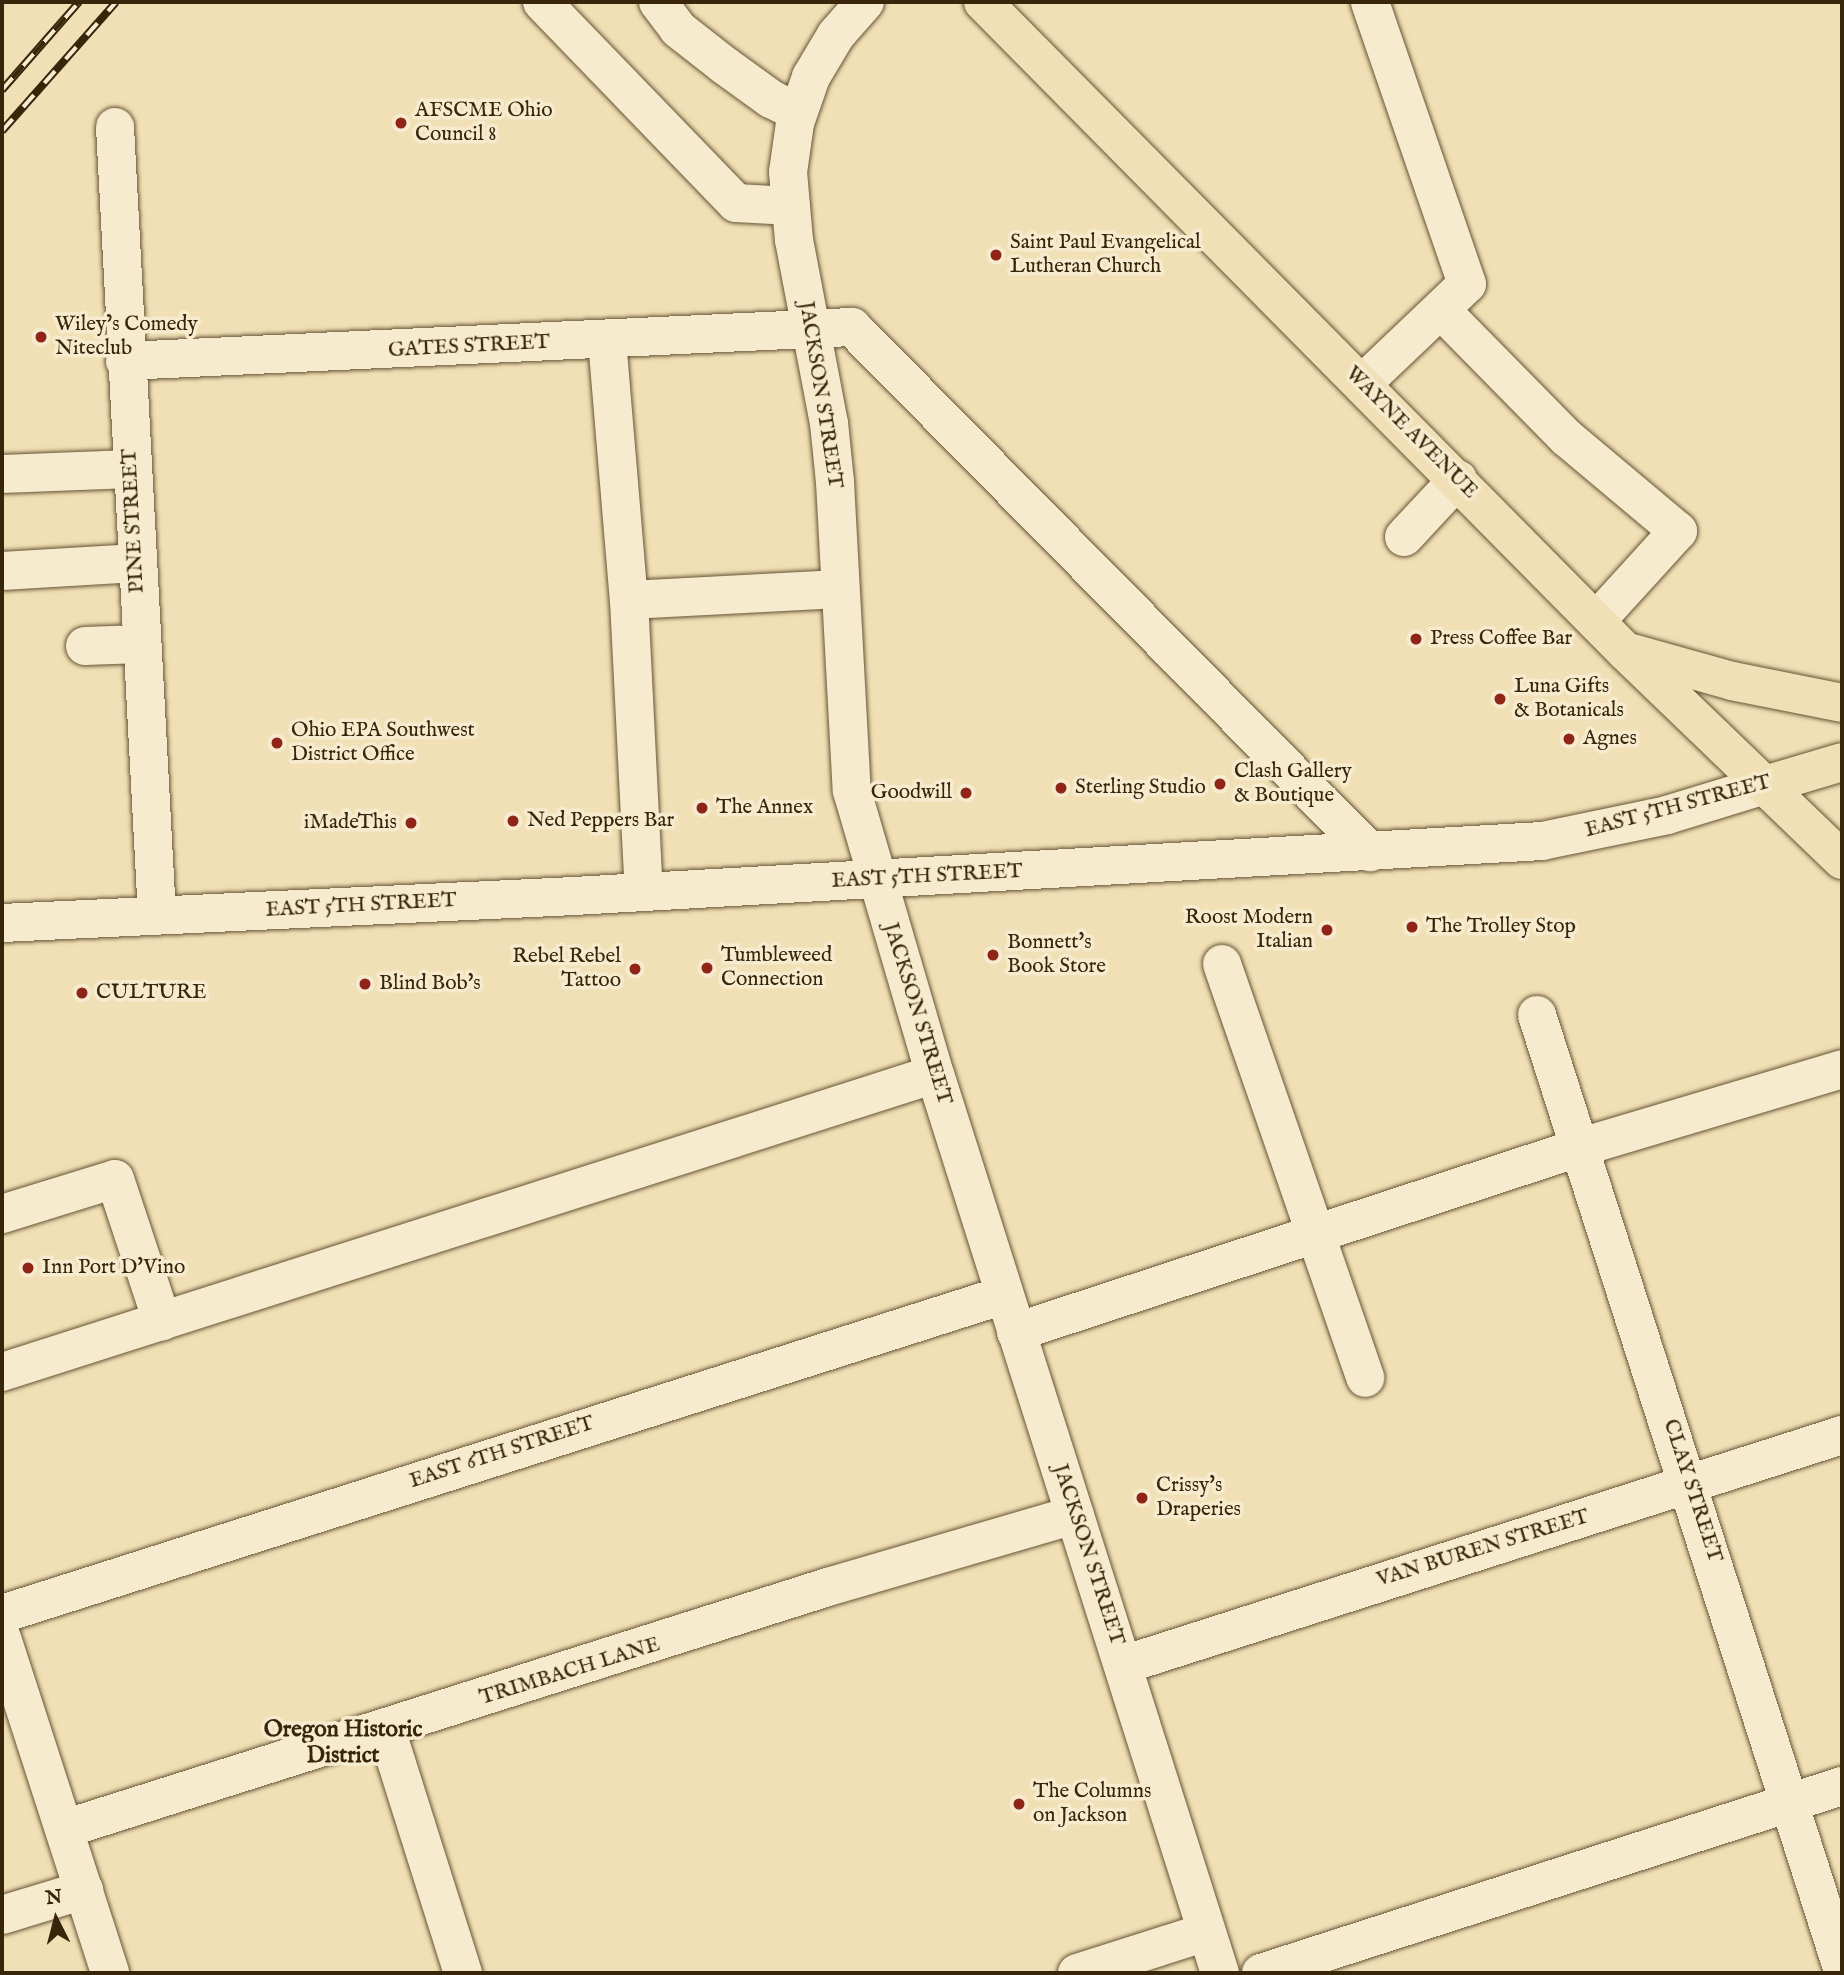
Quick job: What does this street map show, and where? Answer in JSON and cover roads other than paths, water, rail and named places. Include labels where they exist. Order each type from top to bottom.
[{"type":"main road","name":"WAYNE AVENUE","points":[[994,5],[1626,652],[1842,860]]},
{"type":"main road","points":[[1626,652],[1732,681],[1842,703]]},
{"type":"main road","name":"EAST 5TH STREET","points":[[1765,785],[1842,762]]},
{"type":"street","points":[[542,2],[736,203],[791,206]]},
{"type":"street","points":[[659,2],[678,29],[771,99],[798,112]]},
{"type":"street","name":"JACKSON STREET","points":[[865,2],[836,35],[811,77],[798,112],[788,172],[791,206],[829,423],[852,791],[935,1074],[1220,1973]]},
{"type":"street","points":[[1362,384],[1467,284],[1370,2]]},
{"type":"street","name":"PINE STREET","points":[[115,127],[125,361],[157,915]]},
{"type":"street","points":[[1441,311],[1567,438],[1678,531],[1596,621]]},
{"type":"street","name":"GATES STREET","points":[[125,361],[852,327],[1370,852]]},
{"type":"street","points":[[607,340],[629,600],[644,892]]},
{"type":"street","points":[[2,474],[131,469]]},
{"type":"street","points":[[1404,537],[1458,479]]},
{"type":"street","points":[[2,571],[137,563]]},
{"type":"street","points":[[629,600],[840,589]]},
{"type":"street","points":[[85,646],[141,644]]},
{"type":"street","name":"EAST 5TH STREET","points":[[2,923],[876,880],[1542,841],[1667,815],[1765,785]]},
{"type":"street","points":[[1222,964],[1366,1378]]},
{"type":"street","name":"CLAY STREET","points":[[1537,1015],[1691,1487],[1842,1968]]},
{"type":"street","points":[[1016,1332],[1581,1147],[1842,1069]]},
{"type":"street","points":[[2,1372],[935,1074]]},
{"type":"street","points":[[2,1214],[115,1179],[162,1321]]},
{"type":"street","name":"EAST 6TH STREET","points":[[2,1615],[1004,1295]]},
{"type":"street","name":"VAN BUREN STREET","points":[[1124,1665],[1691,1487],[1842,1435]]},
{"type":"street","name":"TRIMBACH LANE","points":[[64,1829],[386,1730],[828,1587],[1076,1515]]},
{"type":"street","points":[[2,1639],[110,1973]]},
{"type":"street","points":[[386,1730],[463,1973]]},
{"type":"street","points":[[1261,1973],[1842,1786]]},
{"type":"street","points":[[2,1915],[84,1890]]},
{"type":"street","points":[[1077,1973],[1206,1932]]},
{"type":"railway","points":[[2,90],[79,2]]},
{"type":"railway","points":[[2,131],[116,2]]},
{"type":"place","name":"AFSCME Ohio Council 8","points":[[401,123]]},
{"type":"place","name":"Saint Paul Evangelical Lutheran Church","points":[[996,255]]},
{"type":"place","name":"Wiley’s Comedy Niteclub","points":[[41,337]]},
{"type":"place","name":"Press Coffee Bar","points":[[1416,639]]},
{"type":"place","name":"Luna Gifts & Botanicals","points":[[1500,699]]},
{"type":"place","name":"Agnes","points":[[1569,739]]},
{"type":"place","name":"Ohio EPA Southwest District Office","points":[[277,743]]},
{"type":"place","name":"Clash Gallery & Boutique","points":[[1220,784]]},
{"type":"place","name":"Sterling Studio","points":[[1061,788]]},
{"type":"place","name":"Goodwill","points":[[966,793]]},
{"type":"place","name":"The Annex","points":[[702,808]]},
{"type":"place","name":"Ned Peppers Bar","points":[[513,821]]},
{"type":"place","name":"iMadeThis","points":[[411,823]]},
{"type":"place","name":"The Trolley Stop","points":[[1412,927]]},
{"type":"place","name":"Roost Modern Italian","points":[[1327,930]]},
{"type":"place","name":"Bonnett's Book Store","points":[[993,955]]},
{"type":"place","name":"Tumbleweed Connection","points":[[707,968]]},
{"type":"place","name":"Rebel Rebel Tattoo","points":[[635,969]]},
{"type":"place","name":"Blind Bob's","points":[[365,984]]},
{"type":"place","name":"CULTURE","points":[[82,993]]},
{"type":"place","name":"Inn Port D'Vino","points":[[28,1268]]},
{"type":"place","name":"Crissy's Draperies","points":[[1142,1498]]},
{"type":"place","name":"The Columns on Jackson","points":[[1019,1804]]},
{"type":"district","name":"Oregon Historic District","points":[[343,1743]]}]
